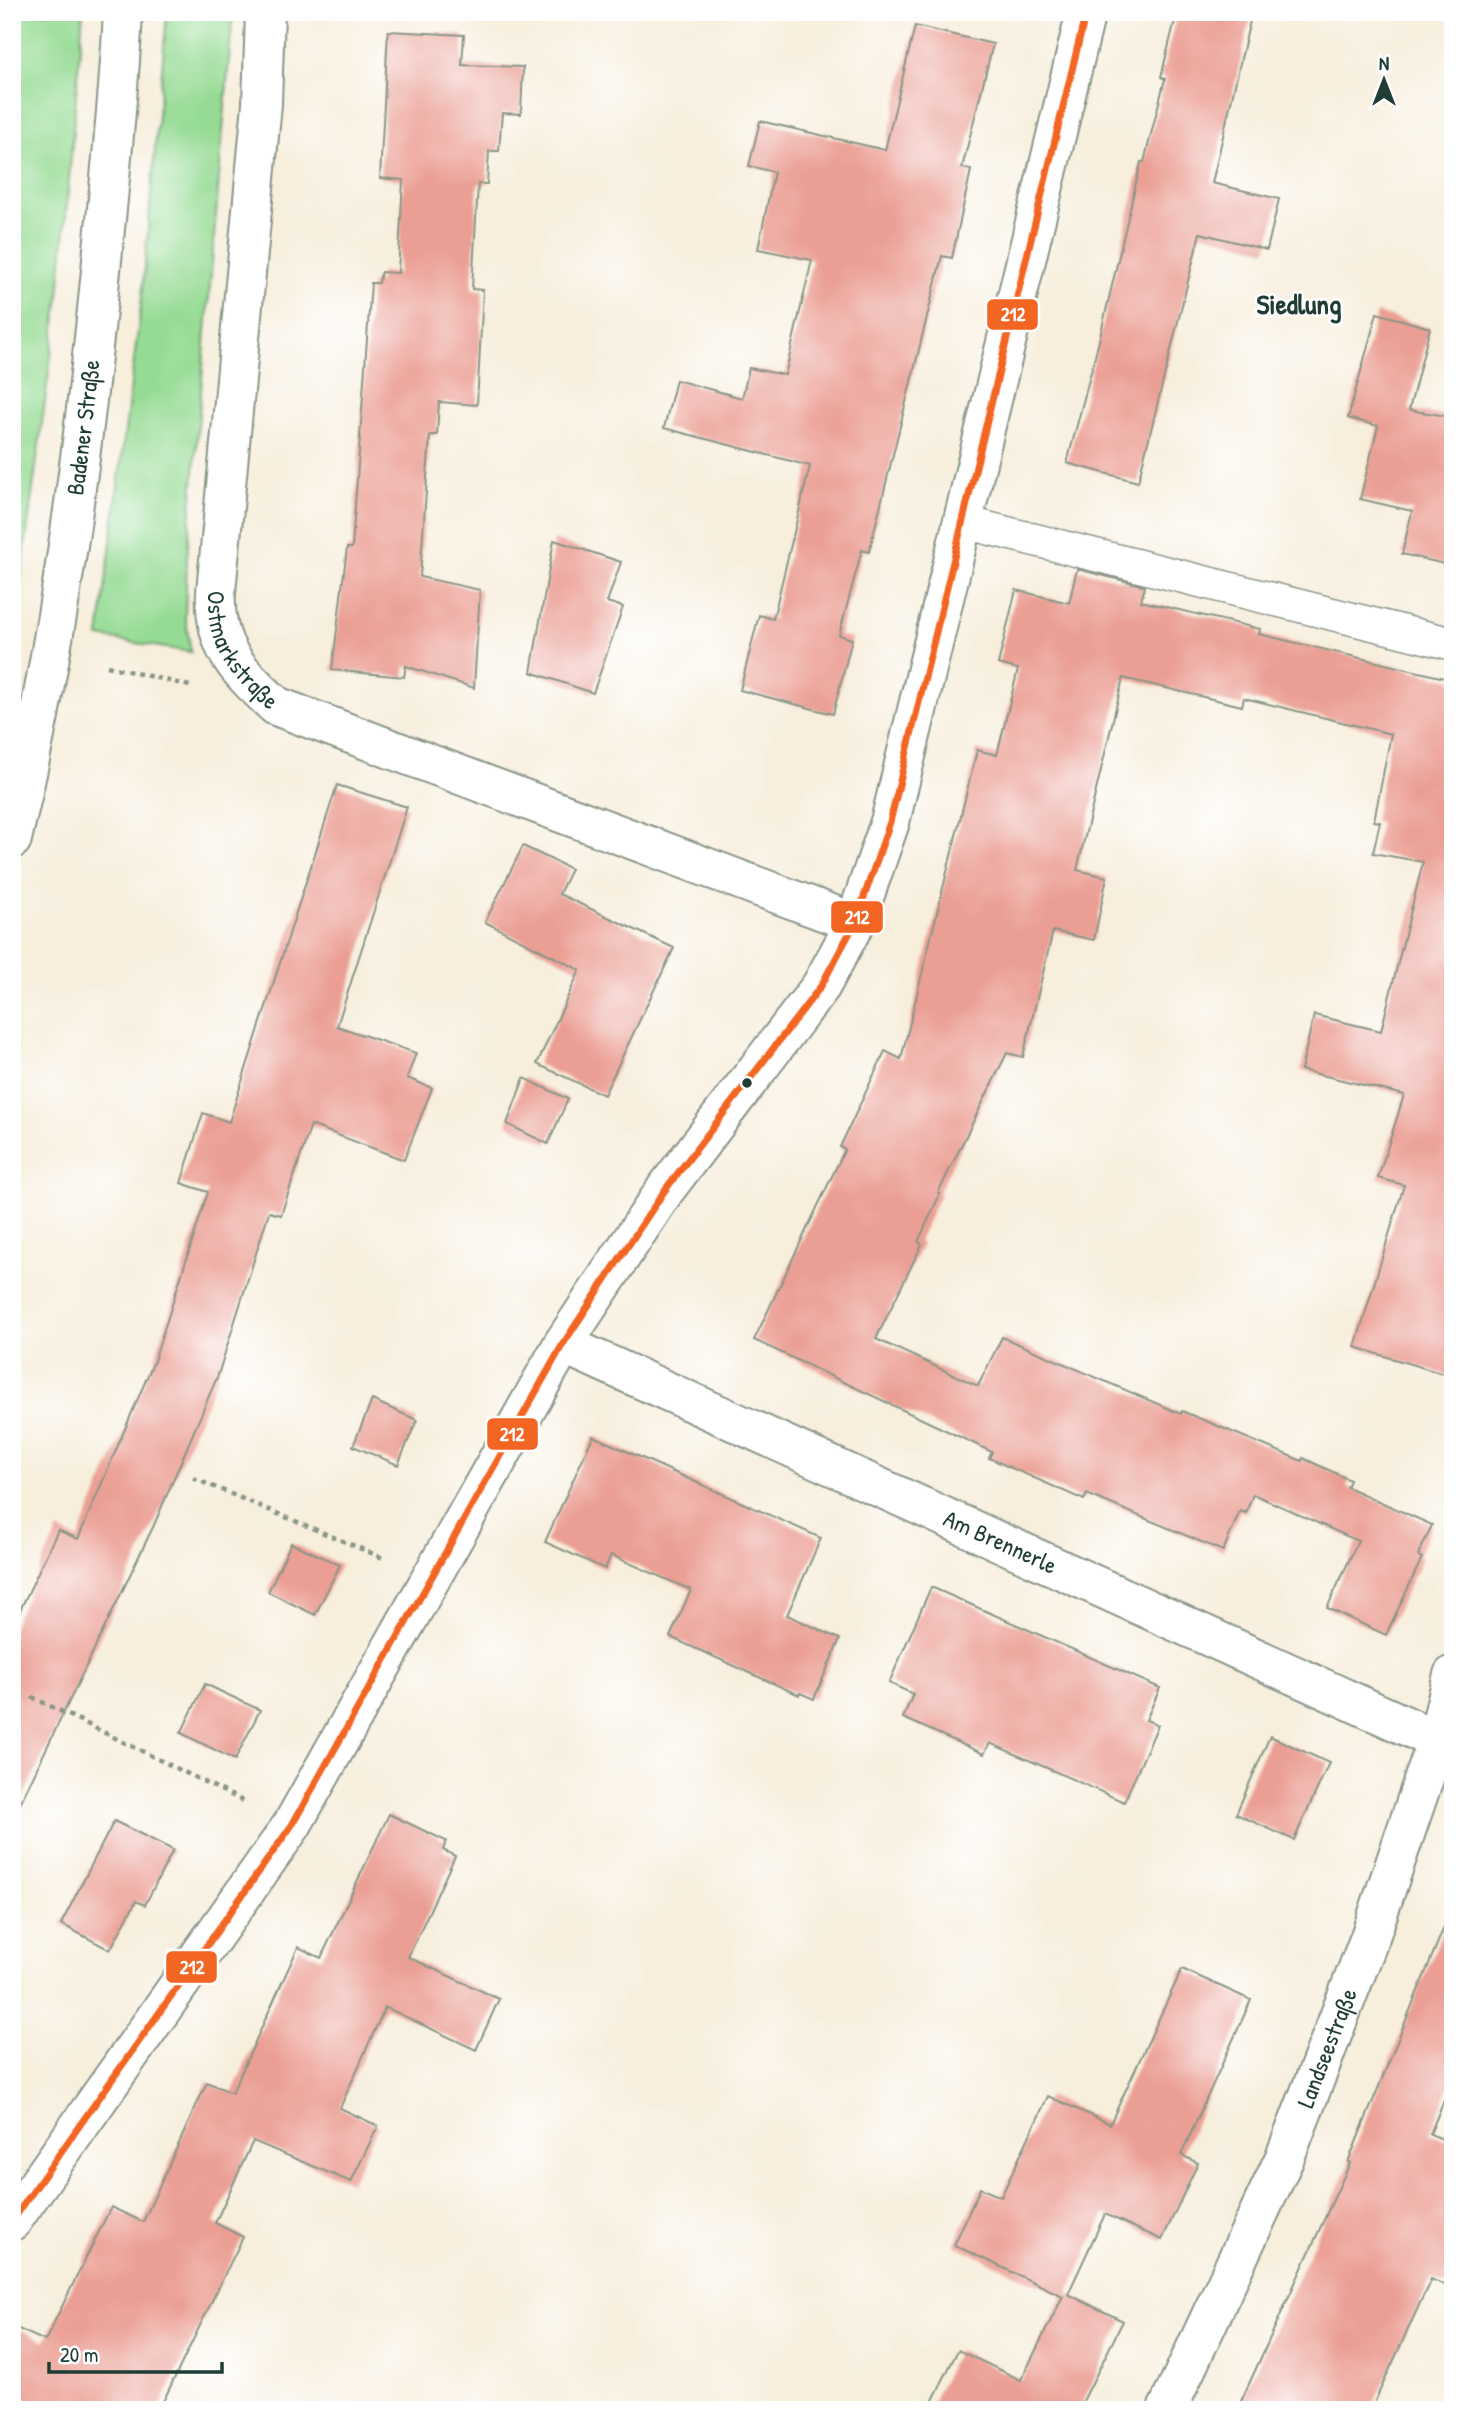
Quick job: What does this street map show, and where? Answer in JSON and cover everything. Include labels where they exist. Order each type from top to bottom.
[{"type":"street","name":"Badener Straße","points":[[12,839],[27,777],[70,544],[96,323],[123,12]]},
{"type":"street","name":"Ostmarkstraße","points":[[265,12],[262,104],[216,592],[215,616],[225,648],[244,676],[276,706],[855,923]]},
{"type":"street","points":[[12,2221],[292,1825],[563,1344],[666,1190],[821,986],[855,923],[890,822],[1086,12]]},
{"type":"street","name":"Am Brennerle","points":[[563,1344],[1437,1740]]},
{"type":"street","name":"Landseestraße","points":[[1167,2410],[1285,2157],[1370,1937],[1437,1740],[1453,1675]]},
{"type":"lane","points":[[962,522],[1453,644]]},
{"type":"path","points":[[193,1478],[432,1579]]},
{"type":"path","points":[[32,1698],[292,1825]]},
{"type":"green space","points":[[12,12],[83,12],[59,298],[12,643]]},
{"type":"green space","points":[[167,12],[233,12],[187,557],[185,617],[191,652],[99,637],[142,297]]},
{"type":"building","points":[[1177,12],[1252,12],[1212,183],[1279,199],[1267,250],[1200,233],[1138,482],[1067,463],[1141,162],[1144,162],[1165,79],[1161,77]]},
{"type":"building","points":[[915,26],[993,44],[962,168],[971,170],[952,258],[942,256],[869,552],[862,550],[839,635],[852,639],[833,714],[740,690],[759,615],[773,619],[810,466],[664,428],[676,380],[742,398],[749,368],[785,375],[812,260],[758,249],[774,172],[749,166],[760,121],[885,150]]},
{"type":"building","points":[[388,31],[464,35],[462,65],[523,67],[521,114],[502,113],[499,151],[489,151],[487,184],[478,184],[472,289],[483,290],[477,405],[439,402],[437,435],[430,435],[420,577],[480,590],[474,688],[406,666],[404,677],[332,670],[347,548],[352,548],[371,283],[379,283],[381,272],[398,273],[403,180],[380,178]]},
{"type":"building","points":[[1377,313],[1430,328],[1409,410],[1453,417],[1453,566],[1402,554],[1412,511],[1360,499],[1378,426],[1348,418]]},
{"type":"building","points":[[554,540],[621,562],[607,602],[623,607],[593,693],[531,672]]},
{"type":"building","points":[[1077,569],[1145,586],[1141,601],[1260,629],[1259,634],[1453,680],[1453,1377],[1355,1347],[1404,1185],[1378,1178],[1404,1095],[1301,1070],[1314,1015],[1381,1031],[1423,862],[1373,853],[1380,822],[1374,821],[1391,734],[1244,698],[1242,706],[1123,678],[1077,870],[1107,877],[1094,940],[1053,931],[1023,1057],[1007,1053],[938,1193],[940,1194],[918,1242],[922,1244],[876,1339],[978,1386],[1002,1337],[1181,1414],[1182,1411],[1302,1461],[1303,1458],[1350,1480],[1347,1487],[1432,1525],[1418,1556],[1422,1558],[1386,1635],[1327,1608],[1358,1541],[1253,1494],[1246,1513],[1240,1511],[1223,1551],[1087,1494],[1084,1500],[989,1458],[992,1452],[754,1340],[845,1149],[840,1147],[885,1051],[901,1059],[977,750],[997,755],[1018,669],[998,664],[1016,590],[1069,603]]},
{"type":"building","points":[[337,785],[407,807],[337,1026],[416,1053],[407,1078],[432,1088],[404,1160],[311,1125],[281,1215],[269,1212],[218,1375],[154,1525],[12,1820],[12,1627],[58,1530],[78,1539],[154,1361],[208,1192],[181,1183],[203,1113],[229,1122]]},
{"type":"building","points":[[523,846],[571,869],[559,894],[674,948],[604,1095],[537,1064],[580,970],[485,922]]},
{"type":"building","points":[[524,1078],[568,1099],[548,1144],[507,1124]]},
{"type":"building","points":[[372,1400],[417,1420],[398,1465],[353,1446]]},
{"type":"building","points":[[593,1436],[821,1538],[787,1615],[840,1639],[814,1699],[800,1693],[799,1695],[670,1637],[691,1590],[611,1555],[605,1569],[545,1542]]},
{"type":"building","points":[[291,1543],[340,1565],[315,1615],[268,1592]]},
{"type":"building","points":[[931,1587],[1160,1688],[1146,1720],[1158,1725],[1124,1802],[990,1743],[984,1754],[903,1718],[913,1694],[889,1683]]},
{"type":"building","points":[[205,1684],[260,1710],[235,1760],[181,1733]]},
{"type":"building","points":[[1270,1736],[1329,1763],[1294,1840],[1236,1814]]},
{"type":"building","points":[[389,1814],[446,1841],[443,1850],[455,1856],[408,1957],[499,1999],[476,2050],[385,2007],[340,2108],[378,2126],[351,2182],[253,2141],[215,2223],[243,2237],[159,2410],[12,2410],[12,2326],[45,2341],[111,2207],[143,2222],[207,2082],[232,2093],[298,1947],[321,1958]]},
{"type":"building","points":[[114,1821],[173,1850],[145,1905],[136,1901],[110,1950],[61,1924]]},
{"type":"building","points":[[1451,1910],[1453,2078],[1430,2134],[1453,2143],[1453,2289],[1431,2279],[1371,2410],[1237,2410],[1350,2163],[1348,2162]]},
{"type":"building","points":[[1182,1969],[1251,2000],[1181,2155],[1198,2163],[1162,2240],[1105,2214],[1068,2294],[1123,2321],[1080,2407],[1086,2410],[928,2410],[958,2350],[1021,2380],[1063,2296],[954,2245],[980,2188],[1001,2197],[1048,2096],[1110,2124]]},
{"type":"transit line","name":"212","points":[[12,2221],[292,1825],[563,1344],[665,1190],[821,986],[855,923],[890,822],[1086,12]]},
{"type":"district","name":"Siedlung","points":[[1299,304]]}]
